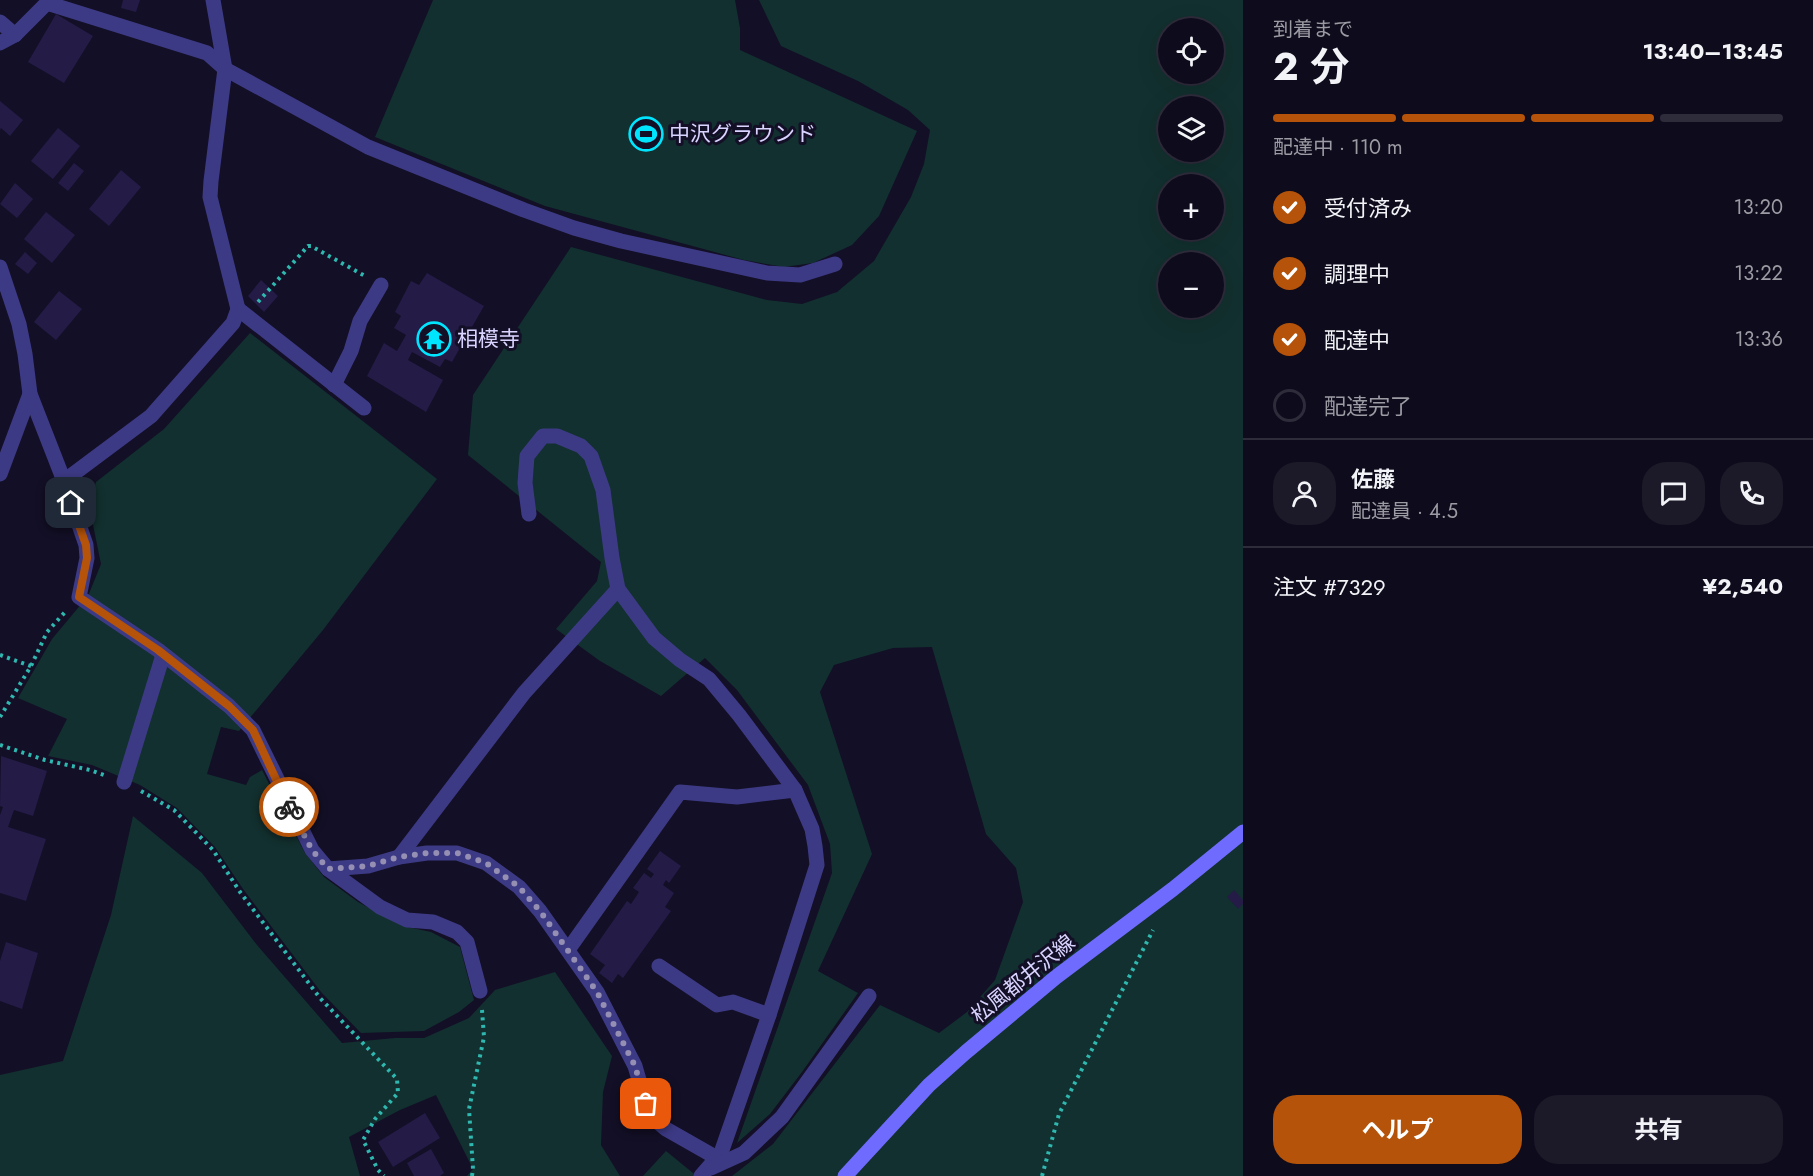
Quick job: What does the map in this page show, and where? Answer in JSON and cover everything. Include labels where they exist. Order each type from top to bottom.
[{"type":"street","points":[[64,481],[151,416],[233,323],[238,309],[210,197],[225,69],[213,0]]},
{"type":"street","points":[[0,43],[15,34],[47,3],[200,50],[214,58],[225,69],[368,147],[574,228],[621,242],[767,273],[800,275],[835,264]]},
{"type":"street","points":[[0,22],[15,34]]},
{"type":"street","points":[[0,267],[19,324],[30,394],[86,545],[86,564],[79,597],[163,655],[229,706],[253,730],[312,850],[328,869],[380,907],[407,920],[433,922],[458,932],[467,942],[480,991]]},
{"type":"street","points":[[334,385],[351,351],[360,321],[381,285]]},
{"type":"street","points":[[238,309],[364,408]]},
{"type":"street","points":[[0,474],[30,394]]},
{"type":"street","points":[[529,514],[525,483],[527,456],[543,436],[557,436],[580,446],[591,456],[603,490],[618,590],[654,638],[680,660],[710,679],[795,790],[812,829],[817,865],[769,1015],[721,1153],[703,1174]]},
{"type":"street","points":[[399,857],[524,693],[618,590]]},
{"type":"street","points":[[124,782],[163,655]]},
{"type":"street","points":[[568,950],[680,792],[737,797],[795,790]]},
{"type":"street","name":"松風都井沢線","points":[[845,1176],[929,1085],[966,1052],[1056,977],[1173,889],[1243,832]]},
{"type":"street","points":[[328,869],[368,866],[399,857],[427,853],[457,853],[486,863],[519,887],[540,911],[597,992],[635,1066],[646,1104],[653,1118],[679,1138],[717,1158]]},
{"type":"street","points":[[659,966],[717,1005],[733,1002],[769,1015]]},
{"type":"street","points":[[703,1174],[744,1153],[782,1117],[869,996]]},
{"type":"path","points":[[255,305],[308,246],[381,285]]},
{"type":"path","points":[[0,717],[31,666],[47,632],[79,597]]},
{"type":"path","points":[[0,655],[31,666]]},
{"type":"path","points":[[0,745],[124,782],[174,810],[213,850],[240,892],[320,998],[397,1079],[398,1093],[375,1119],[363,1140],[378,1170],[384,1176]]},
{"type":"path","points":[[1042,1176],[1059,1114],[1158,920]]},
{"type":"path","points":[[472,1176],[469,1109],[484,1036],[480,991]]},
{"type":"green space","name":"中沢グラウンド","points":[[433,0],[735,0],[740,28],[740,50],[917,131],[879,216],[852,245],[813,263],[784,267],[744,260],[545,206],[375,137]]},
{"type":"green space","points":[[759,0],[1243,0],[1243,1176],[732,1176],[773,1144],[880,1005],[939,1033],[967,1012],[995,980],[1023,902],[1016,868],[986,834],[932,647],[893,648],[834,665],[820,692],[872,854],[818,971],[858,993],[770,1114],[737,1143],[832,873],[830,844],[808,785],[737,690],[705,658],[661,696],[600,661],[556,629],[597,581],[601,562],[468,455],[473,395],[571,247],[767,300],[802,304],[837,292],[874,261],[911,197],[924,164],[930,130],[908,110],[858,81],[781,46]]},
{"type":"green space","points":[[250,333],[437,479],[323,630],[239,731],[221,727],[207,774],[246,785],[250,777],[262,770],[305,853],[324,877],[358,902],[403,926],[431,932],[460,947],[474,1000],[459,1012],[424,1031],[361,1033],[321,992],[243,889],[215,847],[177,808],[140,785],[92,765],[48,756],[67,719],[18,698],[52,639],[88,596],[101,564],[89,505],[96,482],[164,429]]},
{"type":"green space","points":[[133,816],[202,873],[257,945],[342,1043],[424,1038],[469,1018],[495,990],[555,972],[612,1056],[603,1092],[601,1145],[620,1176],[467,1176],[473,1169],[436,1095],[400,1110],[349,1137],[360,1176],[0,1176],[0,1075],[63,1061],[111,915]]},
{"type":"green space","points":[[666,1151],[698,1176],[643,1176]]},
{"type":"building","points":[[123,0],[140,0],[136,12],[121,8]]},
{"type":"building","points":[[56,14],[93,36],[64,83],[28,62]]},
{"type":"building","points":[[0,101],[23,120],[10,136],[1,128],[0,130]]},
{"type":"building","points":[[58,128],[80,146],[53,179],[31,161]]},
{"type":"building","points":[[74,163],[84,171],[68,191],[58,183]]},
{"type":"building","points":[[121,170],[141,187],[109,226],[89,209]]},
{"type":"building","points":[[15,183],[33,199],[17,218],[0,204]]},
{"type":"building","points":[[46,212],[75,235],[52,263],[24,239]]},
{"type":"building","points":[[25,252],[37,263],[28,274],[15,264]]},
{"type":"building","name":"相模寺","points":[[427,273],[484,306],[452,362],[445,359],[440,367],[412,352],[408,360],[443,380],[426,412],[367,376],[384,343],[397,351],[406,335],[394,328],[401,316],[395,312],[411,281],[419,285]]},
{"type":"building","points":[[261,280],[278,296],[264,312],[248,296]]},
{"type":"building","points":[[59,291],[82,309],[56,340],[34,322]]},
{"type":"building","points":[[1,756],[47,771],[33,816],[14,810],[8,827],[46,839],[26,901],[0,893],[0,815],[3,807],[0,806]]},
{"type":"building","points":[[660,851],[681,866],[669,883],[666,880],[663,885],[674,893],[665,907],[671,911],[623,978],[618,974],[612,983],[599,973],[605,965],[590,954],[627,901],[631,904],[639,892],[633,888],[644,873],[651,878],[654,874],[647,869]]},
{"type":"building","points":[[1234,890],[1243,900],[1243,904],[1238,909],[1227,897]]},
{"type":"building","points":[[6,942],[38,953],[22,1009],[0,1001],[0,961]]},
{"type":"building","points":[[425,1113],[440,1138],[393,1167],[378,1142]]},
{"type":"building","points":[[431,1149],[444,1173],[440,1176],[414,1176],[407,1163]]},
{"type":"way so far","points":[[289,807],[312,850],[328,869],[368,866],[399,857],[427,853],[457,853],[486,863],[519,887],[540,911],[597,992],[635,1066],[646,1104]]},
{"type":"place","name":"中沢グラウンド","points":[[646,134]]},
{"type":"place","name":"相模寺","points":[[434,339]]},
{"type":"route","points":[[71,503],[86,545],[87,558],[79,597],[158,650],[229,706],[253,730],[289,807]]}]
